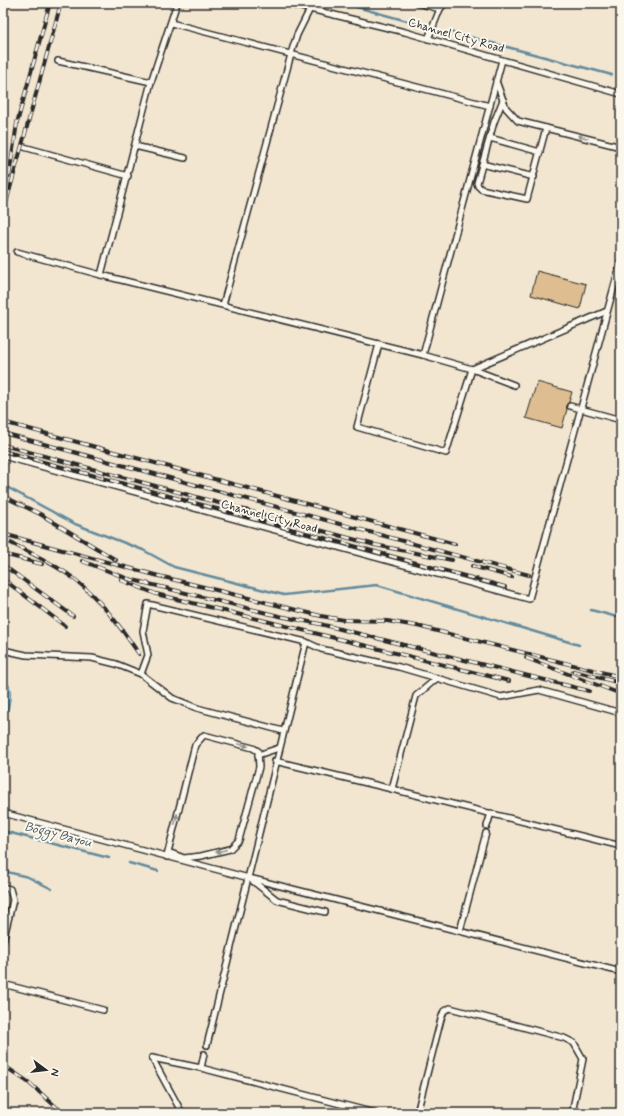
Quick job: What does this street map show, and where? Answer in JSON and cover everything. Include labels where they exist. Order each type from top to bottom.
[{"type":"lane","points":[[101,275],[136,146],[151,82],[177,3]]},
{"type":"lane","name":"Channel City Road","points":[[285,3],[428,39],[621,94]]},
{"type":"lane","points":[[223,305],[297,35],[313,3]]},
{"type":"lane","points":[[417,3],[440,9]]},
{"type":"lane","points":[[428,39],[440,9],[445,3]]},
{"type":"lane","points":[[171,23],[291,56],[490,106]]},
{"type":"lane","points":[[423,355],[502,60]]},
{"type":"lane","points":[[58,61],[151,82]]},
{"type":"lane","points":[[496,81],[509,112],[518,120],[621,147]]},
{"type":"lane","points":[[503,100],[477,183],[481,189],[525,200],[528,198],[546,128]]},
{"type":"lane","points":[[490,138],[540,152]]},
{"type":"lane","points":[[136,146],[185,158]]},
{"type":"lane","points":[[24,147],[128,176]]},
{"type":"lane","points":[[482,164],[534,177]]},
{"type":"lane","points":[[17,252],[101,275],[423,355],[472,369],[514,385]]},
{"type":"lane","points":[[582,410],[621,261]]},
{"type":"lane","points":[[379,344],[357,427],[446,453],[472,369],[607,311]]},
{"type":"lane","points":[[570,406],[621,420]]},
{"type":"lane","name":"Channel City Road","points":[[3,456],[529,599],[582,410]]},
{"type":"lane","points":[[141,674],[148,655],[143,631],[148,604],[306,642],[321,649],[400,667],[500,697],[538,690],[621,713]]},
{"type":"lane","points":[[207,1045],[249,878],[275,761],[306,642]]},
{"type":"lane","points":[[3,650],[26,656],[92,658],[116,664],[141,674],[172,698],[197,708],[283,732]]},
{"type":"lane","points":[[392,789],[416,696],[437,678]]},
{"type":"lane","points":[[3,813],[184,858],[201,856],[230,849],[239,840],[259,767],[258,751],[254,748],[204,735],[199,739],[195,745],[168,854]]},
{"type":"lane","points":[[258,755],[279,748]]},
{"type":"lane","points":[[275,761],[621,846]]},
{"type":"lane","points":[[488,826],[491,813]]},
{"type":"lane","points":[[460,931],[486,833]]},
{"type":"lane","points":[[168,854],[249,878],[621,972]]},
{"type":"lane","points":[[249,878],[277,900],[325,912]]},
{"type":"lane","points":[[3,887],[10,889],[13,900],[3,941]]},
{"type":"lane","points":[[3,984],[102,1010]]},
{"type":"lane","points":[[417,1113],[440,1019],[444,1011],[450,1008],[564,1038],[574,1043],[583,1059],[572,1113]]},
{"type":"lane","points":[[201,1068],[204,1054]]},
{"type":"lane","points":[[182,1113],[152,1058],[201,1068],[375,1113]]},
{"type":"shaded area","points":[[3,3],[621,3],[621,1113],[3,1113]]},
{"type":"water","points":[[3,678],[10,688],[11,694],[3,725]]},
{"type":"building","points":[[537,271],[586,284],[580,309],[531,295]]},
{"type":"building","points":[[537,382],[572,392],[569,402],[566,405],[567,409],[562,428],[526,418]]},
{"type":"waterway","points":[[342,3],[418,24]]},
{"type":"waterway","points":[[451,32],[612,75]]},
{"type":"waterway","points":[[3,485],[75,524],[143,550],[174,567],[284,595],[377,585],[579,645]]},
{"type":"waterway","points":[[591,610],[621,618]]},
{"type":"waterway","name":"Boggy Bayou","points":[[3,831],[109,858]]},
{"type":"waterway","name":"Boggy Bayou","points":[[129,863],[158,871]]},
{"type":"waterway","points":[[3,871],[28,877],[52,889]]},
{"type":"railway","points":[[9,176],[17,123],[50,3]]},
{"type":"railway","points":[[3,214],[61,3]]},
{"type":"railway","points":[[3,422],[455,544]]},
{"type":"railway","points":[[3,433],[529,575]]},
{"type":"railway","points":[[3,445],[375,545],[452,560]]},
{"type":"railway","points":[[3,451],[505,587]]},
{"type":"railway","points":[[3,496],[40,514],[116,560]]},
{"type":"railway","points":[[3,534],[155,575],[321,616],[344,620],[387,621],[417,626],[621,677]]},
{"type":"railway","points":[[3,539],[39,557],[83,586],[109,613],[139,654]]},
{"type":"railway","points":[[3,554],[42,564]]},
{"type":"railway","points":[[82,561],[129,579],[279,616],[320,624],[589,691]]},
{"type":"railway","points":[[3,565],[73,616]]},
{"type":"railway","points":[[472,566],[512,577]]},
{"type":"railway","points":[[3,579],[65,626]]},
{"type":"railway","points":[[121,580],[156,594],[509,681]]},
{"type":"railway","points":[[526,658],[621,694]]},
{"type":"railway","points":[[573,671],[621,683]]},
{"type":"railway","points":[[3,1065],[28,1082],[63,1113]]}]
